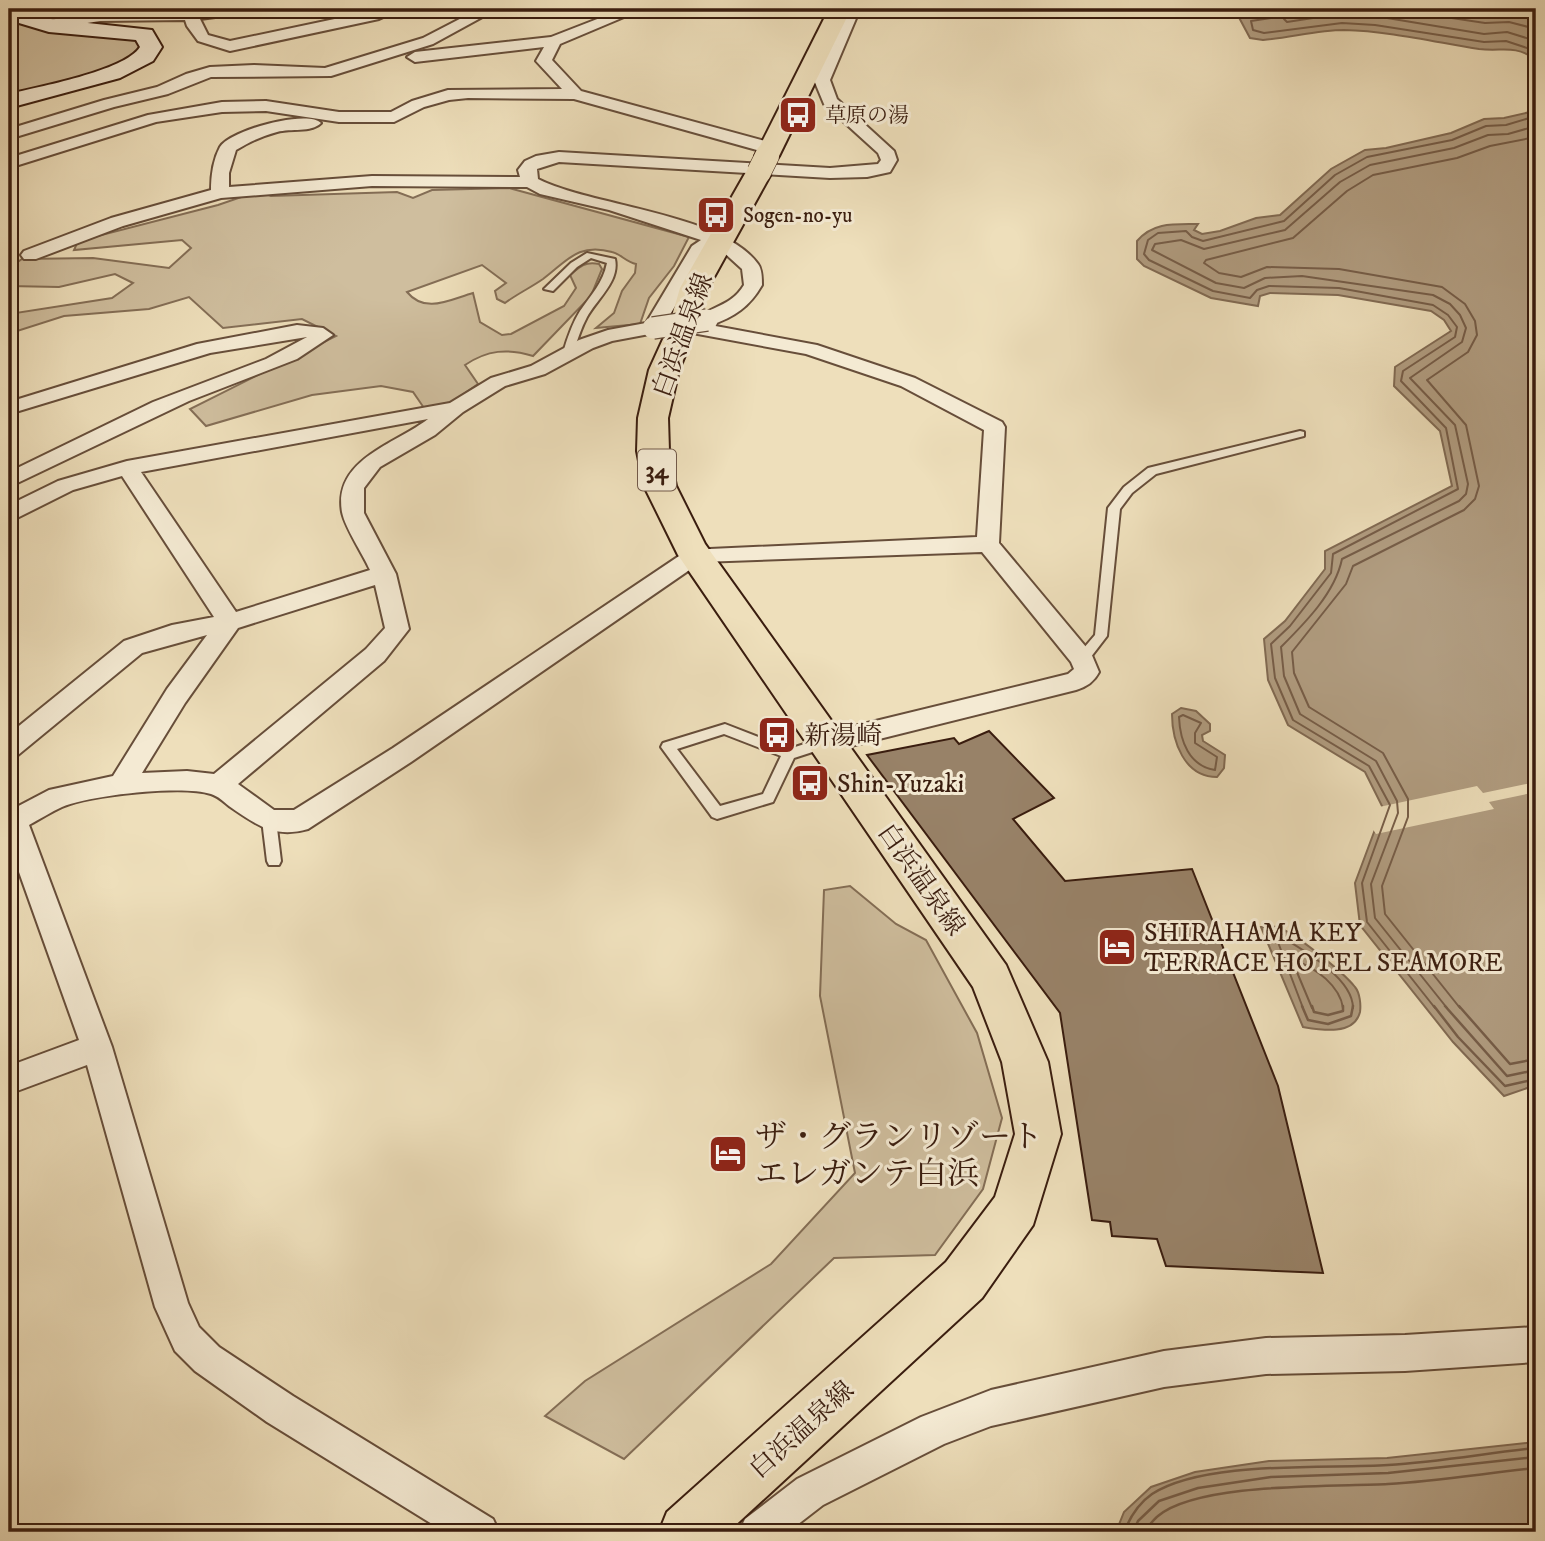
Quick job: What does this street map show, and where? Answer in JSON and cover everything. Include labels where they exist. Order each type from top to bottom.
[{"type":"main road","name":"白浜温泉線","points":[[687,1532],[964,1280],[1016,1209],[1038,1134],[1025,1062],[991,978],[808,748],[673,516],[660,486],[653,451],[653,418],[664,370],[694,288],[766,159],[840,9]]},
{"type":"street","points":[[49,25],[100,16],[192,15],[246,9]]},
{"type":"street","points":[[192,15],[197,32],[203,38],[230,46],[379,15],[394,9]]},
{"type":"street","points":[[9,134],[110,103],[162,91],[191,77],[210,72],[244,70],[325,73],[428,41],[490,9]]},
{"type":"street","points":[[354,65],[444,51],[554,41],[636,9]]},
{"type":"street","points":[[530,182],[527,170],[531,165],[559,157],[830,173],[867,172],[884,168],[889,160],[886,151],[830,102],[822,80],[853,9]]},
{"type":"street","points":[[9,13],[49,25],[144,35],[149,41],[151,52],[140,63],[125,70],[9,101]]},
{"type":"street","points":[[554,41],[544,61],[575,94]]},
{"type":"street","points":[[9,163],[154,118],[222,107],[266,106],[339,117],[394,117],[418,104],[447,95],[468,93],[575,94],[766,159]]},
{"type":"street","points":[[220,193],[220,173],[228,148],[247,136],[279,126],[306,125],[339,117]]},
{"type":"street","points":[[30,255],[117,222],[220,193],[372,181],[530,182],[546,190],[614,206],[720,242],[751,267],[753,285],[739,304],[727,313],[681,325],[608,336],[568,353],[538,370],[498,383],[456,408],[428,430],[372,461],[354,486],[353,513],[384,574],[397,629],[375,656],[219,785]]},
{"type":"street","points":[[681,325],[810,349],[908,382],[995,427],[988,544],[1082,659],[1087,672],[1076,681],[808,748]]},
{"type":"street","points":[[9,408],[41,401],[172,356],[237,340],[309,329],[323,335],[309,345],[261,368],[183,397],[9,480]]},
{"type":"street","points":[[9,515],[42,494],[80,479],[456,408]]},
{"type":"street","points":[[127,468],[230,622]]},
{"type":"street","points":[[480,1532],[280,1409],[207,1359],[187,1339],[172,1307],[97,1047],[11,822],[58,797],[121,784],[187,781],[219,785],[269,820],[298,821],[402,755],[696,555],[988,544]]},
{"type":"street","points":[[9,748],[133,647],[172,634],[230,622],[384,574]]},
{"type":"street","points":[[121,784],[176,696],[230,622]]},
{"type":"street","points":[[9,1080],[97,1047]]},
{"type":"street","points":[[758,1532],[810,1492],[934,1430],[991,1408],[1164,1369],[1240,1359],[1405,1353],[1536,1344]]},
{"type":"lane","points":[[549,289],[574,265],[590,255],[612,261],[603,292],[589,305],[573,335],[568,353]]},
{"type":"lane","points":[[1082,659],[1101,636],[1114,508],[1128,490],[1153,471],[1300,434]]},
{"type":"lane","points":[[724,729],[808,748],[768,798],[717,813],[668,747],[724,729]]},
{"type":"lane","points":[[269,820],[274,861]]},
{"type":"shaded area","points":[[9,9],[40,9],[18,22],[54,33],[125,35],[145,43],[119,69],[9,97]]},
{"type":"shaded area","points":[[509,188],[689,237],[674,266],[649,298],[640,324],[596,328],[614,313],[622,291],[635,273],[636,264],[612,252],[590,250],[573,255],[543,279],[505,303],[497,299],[495,291],[506,283],[482,265],[407,292],[414,299],[429,304],[446,302],[473,293],[480,322],[502,335],[511,334],[564,306],[576,288],[570,275],[577,269],[590,263],[599,264],[602,269],[591,296],[533,356],[498,352],[473,360],[465,365],[478,384],[452,402],[424,408],[413,392],[381,386],[312,395],[206,426],[190,409],[336,336],[302,319],[223,328],[189,297],[149,309],[64,316],[17,331],[9,375],[9,314],[112,298],[133,283],[115,274],[59,287],[9,286],[9,268],[22,259],[93,258],[169,268],[191,248],[182,240],[74,250],[78,241],[218,205],[259,191],[271,196],[397,192],[413,198],[432,190]]},
{"type":"shaded area","points":[[850,886],[896,924],[926,940],[977,1033],[1002,1118],[983,1189],[935,1255],[834,1258],[624,1459],[545,1416],[585,1381],[771,1264],[855,1173],[820,996],[824,890]]},
{"type":"water","points":[[1287,9],[1536,9],[1536,59],[1514,50],[1479,49],[1361,31],[1324,31],[1263,40],[1250,38],[1235,10],[1259,14]]},
{"type":"water","points":[[1536,106],[1536,1085],[1504,1096],[1453,1042],[1360,925],[1355,883],[1383,808],[1365,772],[1288,725],[1268,680],[1264,639],[1285,621],[1325,569],[1325,551],[1452,486],[1440,431],[1394,386],[1395,367],[1451,331],[1444,320],[1431,311],[1338,295],[1270,293],[1260,296],[1258,306],[1211,298],[1144,266],[1137,259],[1137,241],[1150,230],[1164,225],[1198,224],[1194,230],[1202,234],[1220,231],[1256,218],[1280,215],[1331,169],[1365,150],[1386,148],[1451,133],[1484,119],[1530,112]]},
{"type":"water","points":[[1181,708],[1196,711],[1210,724],[1210,731],[1202,735],[1203,741],[1225,755],[1224,768],[1217,777],[1196,771],[1182,756],[1174,735],[1172,714]]},
{"type":"water","points":[[1261,927],[1285,930],[1349,981],[1357,990],[1360,999],[1357,1020],[1336,1030],[1303,1027]]},
{"type":"water","points":[[1536,1442],[1536,1532],[1116,1532],[1124,1512],[1151,1487],[1195,1472],[1269,1461],[1387,1458]]},
{"type":"pier","points":[[1536,782],[1536,792],[1489,802],[1494,809],[1376,834],[1372,828],[1379,807],[1477,786],[1483,793]]},
{"type":"building","name":"SHIRAHAMA KEY TERRACE HOTEL SEAMORE","points":[[989,731],[1054,798],[1013,819],[1065,881],[1192,869],[1278,1086],[1323,1273],[1166,1266],[1157,1239],[1112,1236],[1110,1222],[1092,1220],[1060,1013],[867,755],[954,738],[959,744]]},
{"type":"place","name":"草原の湯","points":[[798,115]]},
{"type":"place","name":"Sogen-no-yu","points":[[716,215]]},
{"type":"place","name":"新湯崎","points":[[777,735]]},
{"type":"place","name":"Shin-Yuzaki","points":[[810,783]]},
{"type":"place","name":"SHIRAHAMA KEY TERRACE HOTEL SEAMORE","points":[[1117,947]]},
{"type":"place","name":"ザ・グランリゾート エレガンテ白浜","points":[[728,1154]]}]
